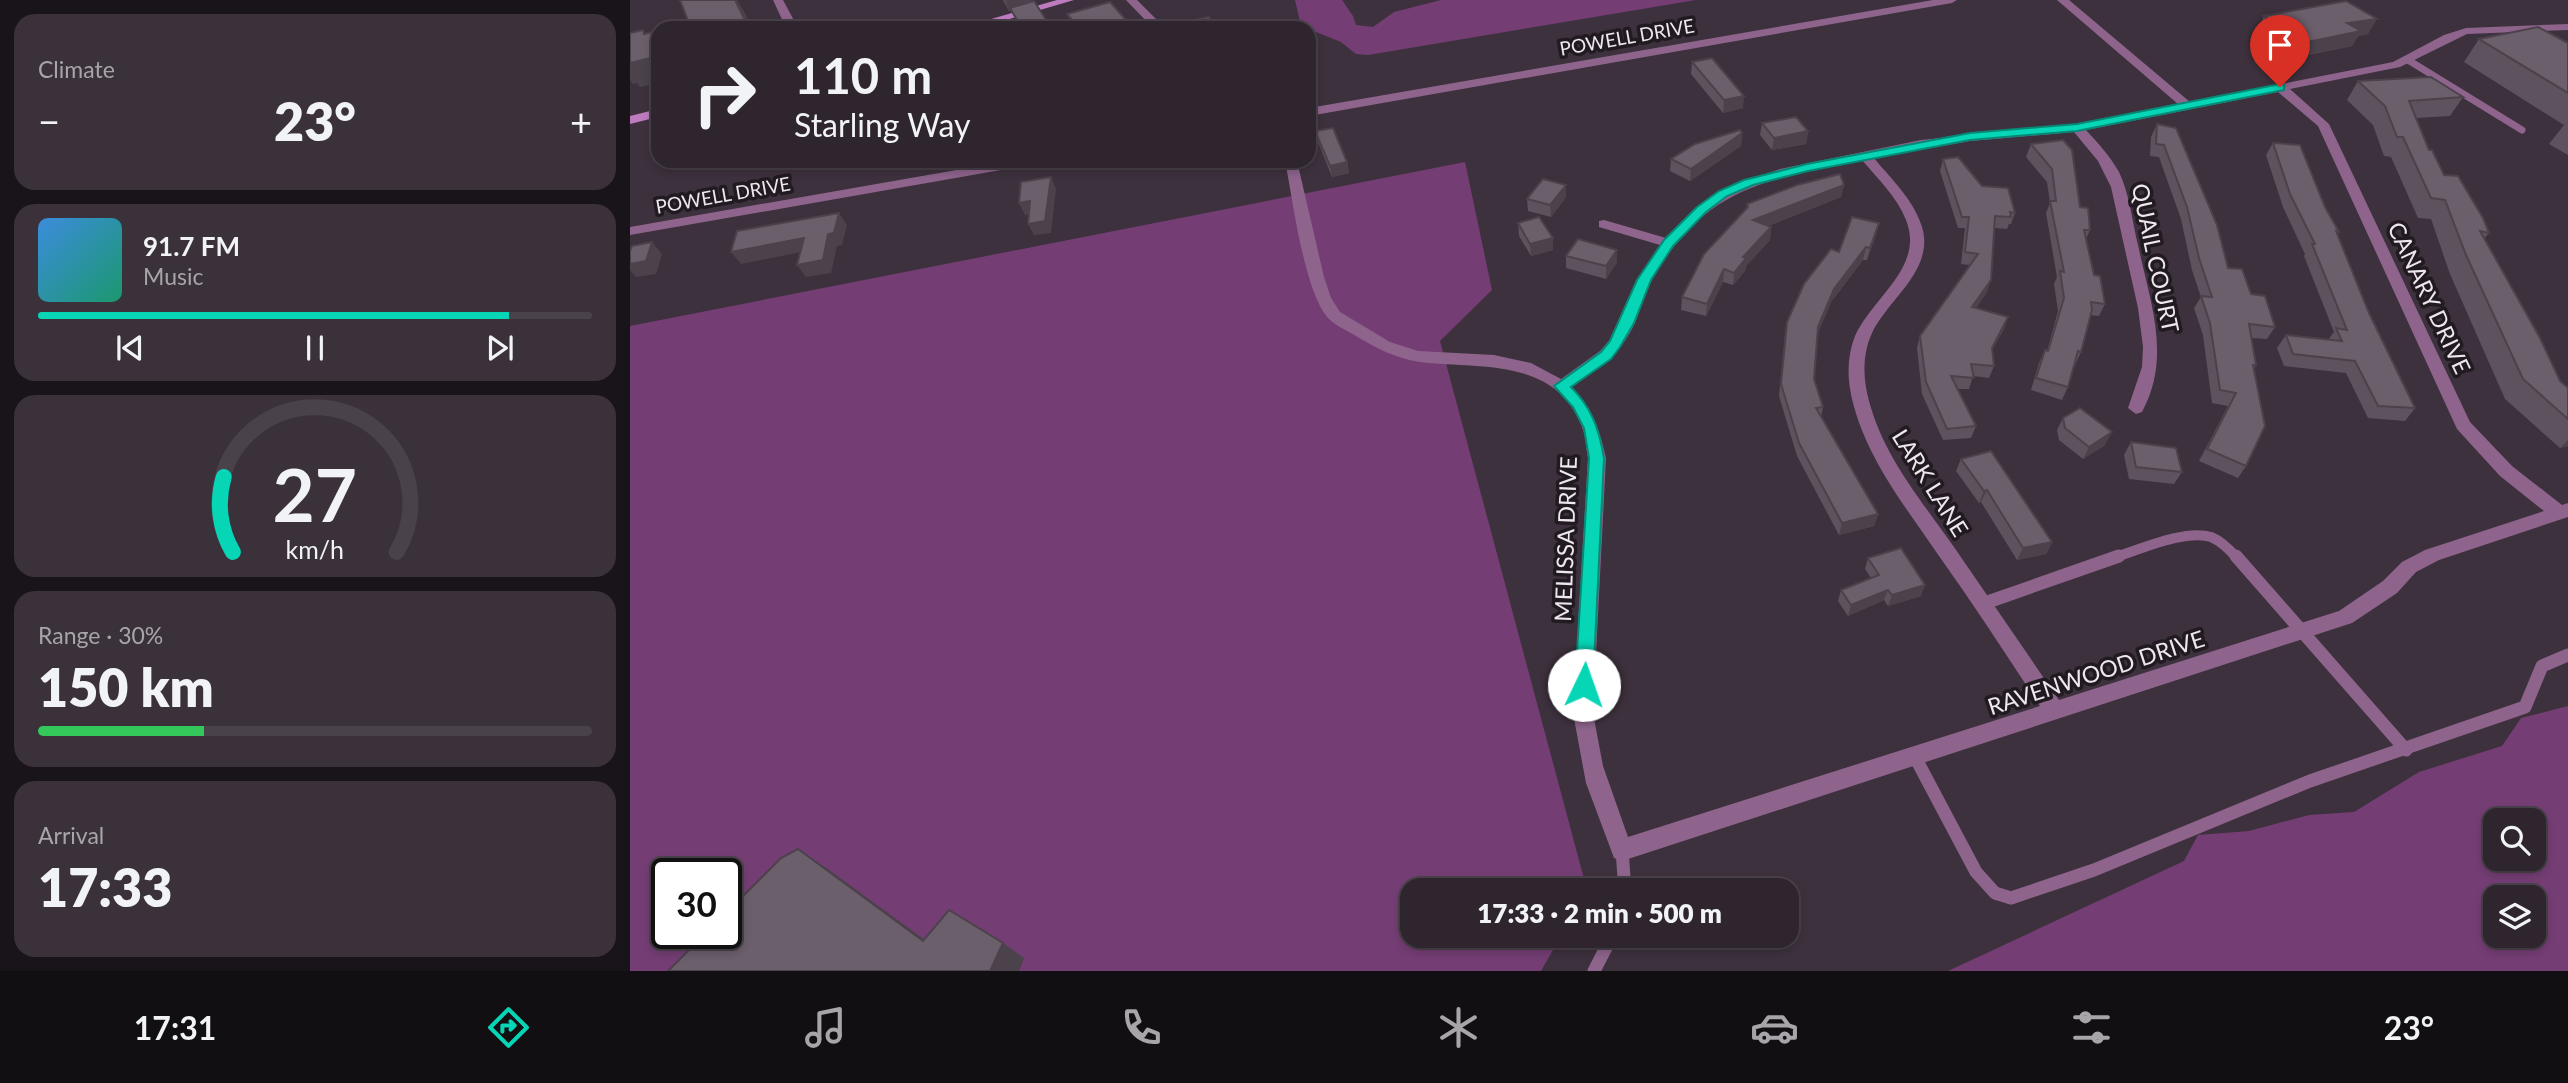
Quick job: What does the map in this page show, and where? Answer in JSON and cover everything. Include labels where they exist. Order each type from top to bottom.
[{"type":"street","points":[[778,0],[788,21]]},
{"type":"street","points":[[992,21],[1069,0]]},
{"type":"street","points":[[1131,0],[1152,21]]},
{"type":"street","name":"POWELL DRIVE","points":[[1316,111],[1952,0]]},
{"type":"street","points":[[2062,0],[2186,106]]},
{"type":"street","points":[[1562,386],[1606,355],[1615,344],[1627,323],[1644,280],[1669,243],[1702,210],[1723,194],[1748,183],[1785,172],[1970,137],[2077,128],[2408,60],[2451,35],[2466,31],[2568,27]]},
{"type":"street","name":"CANARY DRIVE","points":[[2280,87],[2323,124],[2463,425],[2506,471],[2565,511]]},
{"type":"street","points":[[630,120],[651,115]]},
{"type":"street","name":"QUAIL COURT","points":[[2077,128],[2100,153],[2116,181],[2149,321],[2152,365],[2147,388],[2136,408]]},
{"type":"street","name":"LARK LANE","points":[[1866,156],[1908,210],[1916,231],[1917,248],[1912,267],[1867,327],[1858,351],[1856,378],[1861,404],[1885,460],[2055,711]]},
{"type":"street","name":"POWELL DRIVE","points":[[630,231],[990,168]]},
{"type":"street","name":"MELISSA DRIVE","points":[[1293,168],[1317,277],[1324,298],[1335,316],[1384,346],[1418,356],[1494,360],[1525,367],[1562,386],[1579,404],[1591,428],[1597,458],[1583,713],[1587,754],[1598,792],[1622,850]]},
{"type":"street","points":[[1604,224],[1669,243]]},
{"type":"street","name":"RAVENWOOD DRIVE","points":[[1622,850],[2345,617],[2390,587],[2409,567],[2432,555],[2565,511]]},
{"type":"lane","points":[[2526,28],[2537,36]]},
{"type":"lane","points":[[2408,60],[2522,130]]},
{"type":"lane","points":[[1982,604],[2098,562],[2190,535],[2210,537],[2222,543],[2406,750]]},
{"type":"lane","points":[[1915,757],[1976,872],[1988,889],[2001,898],[2011,898],[2094,870],[2311,781],[2525,707],[2542,666],[2568,655]]},
{"type":"lane","points":[[1622,850],[1624,878]]},
{"type":"lane","points":[[1594,971],[1606,948]]},
{"type":"shaded area","points":[[1295,0],[1342,0],[1356,25],[1373,27],[1394,12],[1441,0],[1696,0],[1368,55],[1356,54],[1341,42],[1316,32],[1316,21],[1300,21]]},
{"type":"shaded area","points":[[1465,162],[1492,290],[1440,341],[1584,878],[1400,878],[1400,948],[1554,948],[1541,971],[630,971],[630,326]]},
{"type":"shaded area","points":[[2568,706],[2568,971],[1948,971],[2184,861],[2198,835],[2249,831],[2309,815],[2354,812],[2419,772],[2502,746],[2521,718]]},
{"type":"building","points":[[680,0],[735,0],[746,21],[688,21]]},
{"type":"building","points":[[1034,1],[1047,21],[1018,21],[1010,8]]},
{"type":"building","points":[[2346,1],[2377,19],[2347,23],[2361,31],[2298,44],[2276,30],[2284,28],[2264,16]]},
{"type":"building","points":[[1110,2],[1127,21],[1073,21],[1067,14]]},
{"type":"building","points":[[1209,17],[1211,21],[1191,21]]},
{"type":"building","points":[[2538,27],[2568,43],[2568,93],[2479,39]]},
{"type":"building","points":[[643,30],[644,34],[651,32],[651,58],[630,63],[630,33]]},
{"type":"building","points":[[1712,58],[1744,96],[1724,100],[1692,62]]},
{"type":"building","points":[[2431,77],[2463,97],[2409,101],[2429,150],[2432,150],[2444,175],[2458,176],[2483,218],[2489,233],[2480,231],[2540,338],[2560,381],[2568,388],[2568,419],[2523,379],[2466,255],[2445,200],[2431,198],[2403,137],[2397,137],[2385,106],[2358,81]]},
{"type":"building","points":[[1796,117],[1808,131],[1774,138],[1762,123]]},
{"type":"building","points":[[2157,124],[2176,128],[2217,225],[2228,268],[2242,269],[2251,294],[2265,296],[2275,327],[2249,324],[2256,365],[2253,365],[2265,426],[2246,466],[2207,449],[2236,393],[2220,390],[2210,323],[2201,296],[2212,297],[2187,207],[2164,145],[2156,144]]},
{"type":"building","points":[[1333,128],[1347,162],[1330,166],[1316,131]]},
{"type":"building","points":[[1740,130],[1742,133],[1691,169],[1671,159],[1695,144]]},
{"type":"building","points":[[2063,140],[2072,150],[2080,207],[2088,208],[2090,230],[2084,230],[2094,275],[2100,276],[2105,304],[2091,302],[2092,310],[2081,352],[2078,351],[2068,387],[2036,378],[2045,350],[2048,351],[2064,298],[2060,271],[2064,272],[2050,201],[2056,201],[2052,169],[2031,144]]},
{"type":"building","points":[[2273,143],[2300,145],[2325,207],[2339,232],[2336,231],[2369,313],[2415,408],[2378,406],[2355,361],[2293,354],[2286,335],[2342,341],[2336,328],[2347,330],[2312,244],[2315,244],[2290,194]]},
{"type":"building","points":[[1958,157],[1982,186],[2008,188],[2015,213],[2010,212],[2011,217],[1995,216],[1991,280],[1972,307],[2008,317],[1992,348],[1994,366],[1971,364],[1974,378],[1951,376],[1976,426],[1947,429],[1926,382],[1920,336],[1978,254],[1965,252],[1969,217],[1962,217],[1943,159]]},
{"type":"building","points":[[1840,174],[1844,185],[1753,220],[1771,227],[1743,257],[1746,258],[1734,273],[1724,269],[1707,304],[1682,297],[1704,254],[1748,207],[1747,204],[1797,185]]},
{"type":"building","points":[[1051,177],[1045,221],[1028,224],[1030,201],[1019,203],[1021,182]]},
{"type":"building","points":[[1543,179],[1566,185],[1550,205],[1527,199]]},
{"type":"building","points":[[839,213],[834,233],[828,234],[823,260],[797,265],[804,238],[731,252],[737,231]]},
{"type":"building","points":[[1539,217],[1553,238],[1530,244],[1518,223]]},
{"type":"building","points":[[1852,217],[1879,223],[1870,248],[1866,247],[1834,289],[1818,327],[1814,379],[1823,407],[1816,408],[1878,514],[1842,523],[1799,443],[1781,384],[1787,322],[1804,284],[1831,249],[1839,252]]},
{"type":"building","points":[[1578,239],[1617,250],[1606,266],[1566,256]]},
{"type":"building","points":[[652,242],[646,261],[630,264],[632,246]]},
{"type":"building","points":[[2080,408],[2112,432],[2089,447],[2065,428],[2063,418]]},
{"type":"building","points":[[2131,442],[2176,448],[2182,472],[2136,467]]},
{"type":"building","points":[[1991,451],[2052,542],[2023,548],[1987,490],[1984,491],[1961,459]]},
{"type":"building","points":[[1901,548],[1925,585],[1892,595],[1888,590],[1851,605],[1841,590],[1879,575],[1868,558]]},
{"type":"building","points":[[798,849],[923,941],[949,910],[1003,943],[990,971],[668,971],[690,949],[742,949],[742,897],[781,858]]},
{"type":"route","points":[[1584,685],[1597,458],[1591,428],[1579,404],[1562,386],[1606,355],[1615,344],[1627,323],[1644,280],[1669,243],[1702,210],[1723,194],[1748,183],[1807,167],[1970,137],[2077,128],[2280,87]]}]
